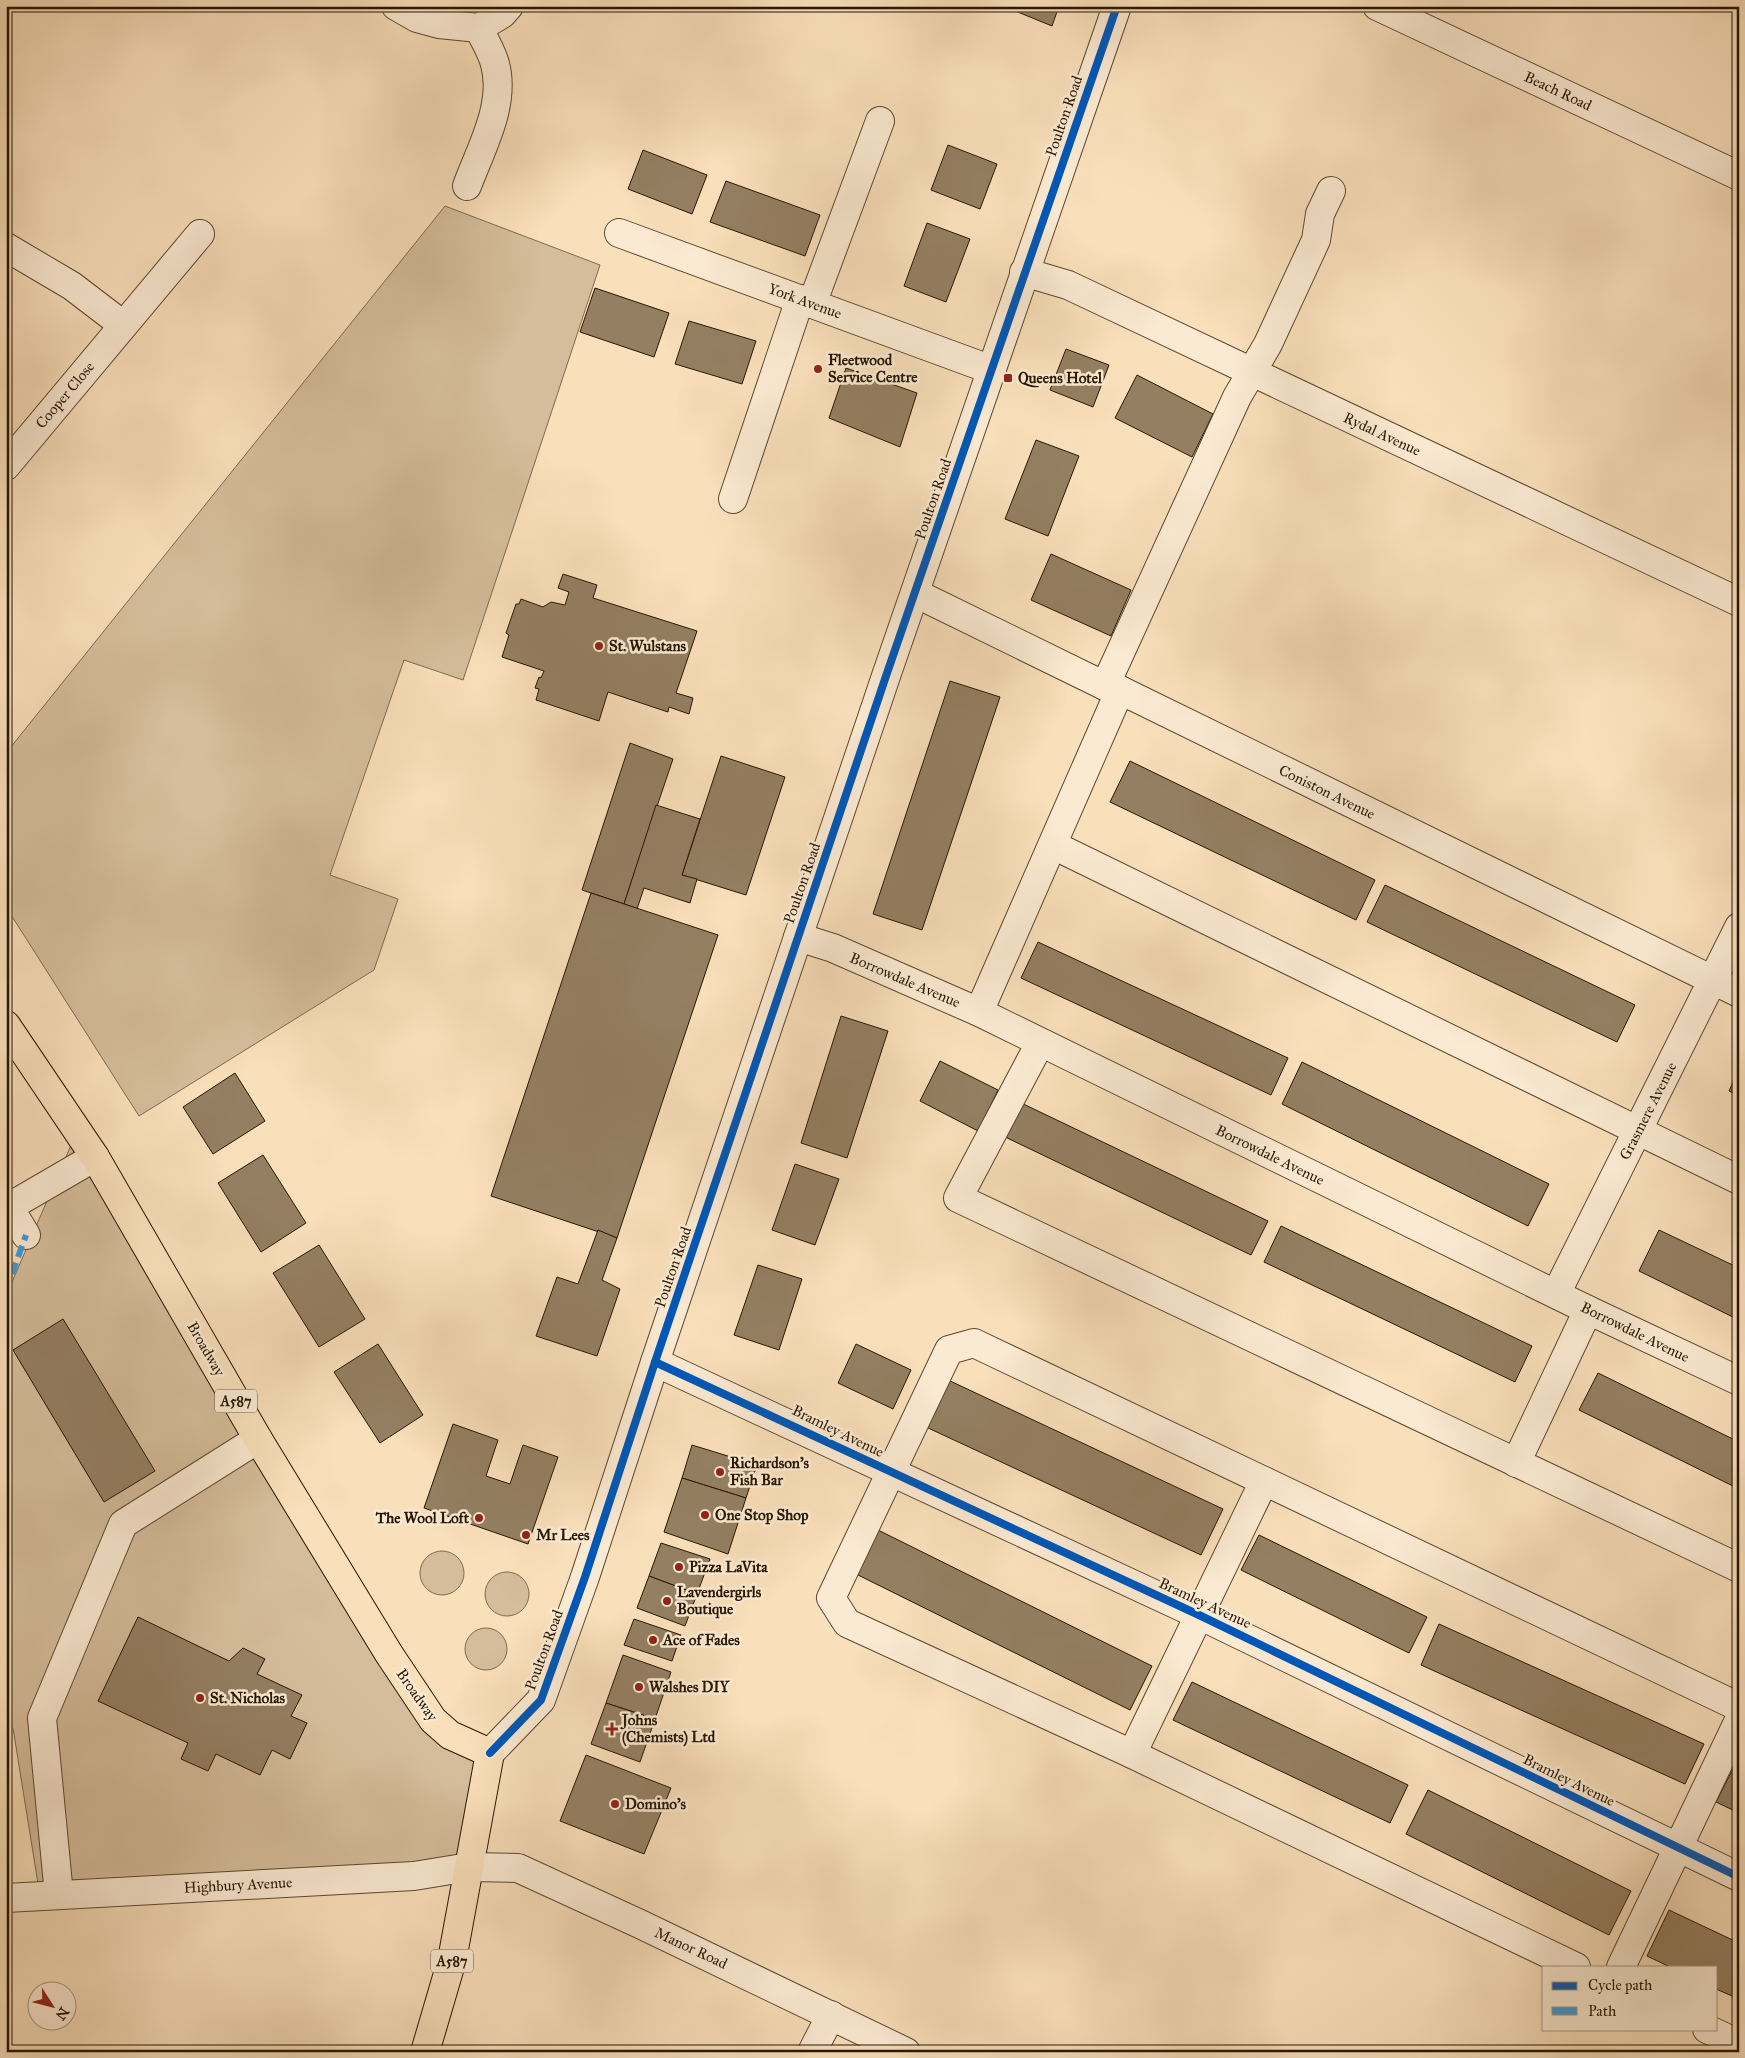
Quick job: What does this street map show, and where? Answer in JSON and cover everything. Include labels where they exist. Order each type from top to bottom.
[{"type":"main road","name":"Broadway","points":[[6,1024],[95,1157],[258,1439],[389,1654],[433,1720],[450,1735],[490,1753]]},
{"type":"main road","name":"A587","points":[[425,2052],[452,1960],[490,1753]]},
{"type":"street","points":[[396,6],[416,18],[440,24],[479,28],[502,14],[508,6]]},
{"type":"street","name":"Poulton Road","points":[[490,1753],[541,1700],[585,1577],[655,1362],[1024,272],[1117,6]]},
{"type":"street","name":"Beach Road","points":[[1377,6],[1739,176]]},
{"type":"street","points":[[467,186],[493,117],[498,91],[495,63],[479,28]]},
{"type":"street","points":[[732,499],[806,301],[880,121]]},
{"type":"street","points":[[979,1012],[1053,844],[1112,688],[1237,397],[1268,344],[1316,240],[1320,214],[1331,191]]},
{"type":"street","name":"York Avenue","points":[[619,233],[992,370]]},
{"type":"street","name":"Cooper Close","points":[[6,466],[200,234]]},
{"type":"street","points":[[6,248],[72,286],[123,325]]},
{"type":"street","name":"Rydal Avenue","points":[[1024,272],[1068,285],[1739,602]]},
{"type":"street","name":"Coniston Avenue","points":[[915,593],[1739,993]]},
{"type":"street","points":[[1053,844],[1637,1132],[1739,1180]]},
{"type":"street","name":"Grasmere Avenue","points":[[1556,1294],[1739,927]]},
{"type":"street","name":"Borrowdale Avenue","points":[[798,937],[833,948],[979,1012],[1588,1310],[1739,1381]]},
{"type":"street","points":[[1040,1043],[958,1198],[1739,1568]]},
{"type":"street","points":[[26,1235],[9,1207],[95,1157]]},
{"type":"street","points":[[1516,1463],[1588,1310]]},
{"type":"street","points":[[1574,1966],[1132,1754],[847,1623],[831,1598],[949,1350],[974,1343],[1739,1707]]},
{"type":"street","name":"Bramley Avenue","points":[[655,1362],[820,1437],[890,1472],[1199,1615],[1739,1877]]},
{"type":"street","points":[[59,1895],[42,1718],[123,1524],[258,1439]]},
{"type":"street","points":[[1132,1754],[1264,1481]]},
{"type":"street","points":[[1621,1966],[1739,1720]]},
{"type":"street","name":"Highbury Avenue","points":[[6,1898],[414,1876],[469,1867]]},
{"type":"street","name":"Manor Road","points":[[469,1867],[518,1868],[640,1924],[906,2052]]},
{"type":"street","points":[[812,2052],[831,2015]]},
{"type":"street","points":[[1709,2030],[1739,2044]]},
{"type":"shaded area","points":[[445,206],[600,265],[463,680],[404,660],[330,875],[398,899],[374,970],[139,1116],[6,907],[6,753]]},
{"type":"shaded area","points":[[78,1129],[433,1720],[490,1753],[469,1867],[40,1896],[13,1728],[6,1723],[6,1296]]},
{"type":"shaded area","points":[[442,1551],[454,1555],[460,1561],[464,1573],[460,1585],[454,1591],[442,1595],[430,1591],[424,1585],[420,1573],[424,1561],[430,1555]]},
{"type":"shaded area","points":[[507,1572],[519,1576],[525,1582],[529,1594],[525,1606],[519,1612],[507,1616],[495,1612],[489,1606],[485,1594],[489,1582],[495,1576]]},
{"type":"shaded area","points":[[490,1628],[498,1631],[504,1637],[507,1649],[504,1661],[498,1667],[482,1670],[474,1667],[468,1661],[465,1645],[468,1637],[474,1631]]},
{"type":"building","points":[[1003,6],[1059,6],[1052,26]]},
{"type":"building","points":[[948,145],[997,164],[980,209],[931,190]]},
{"type":"building","points":[[643,150],[707,175],[692,214],[628,189]]},
{"type":"building","points":[[726,181],[820,215],[805,256],[710,222]]},
{"type":"building","points":[[927,223],[970,239],[946,302],[904,286]]},
{"type":"building","points":[[595,288],[669,313],[654,357],[580,332]]},
{"type":"building","points":[[689,321],[756,341],[742,384],[675,364]]},
{"type":"building","points":[[1066,349],[1109,365],[1093,407],[1050,390]]},
{"type":"building","points":[[846,368],[917,393],[900,447],[829,418]]},
{"type":"building","points":[[1137,375],[1213,414],[1192,457],[1115,418]]},
{"type":"building","points":[[1036,440],[1079,456],[1048,536],[1005,519]]},
{"type":"building","points":[[1051,554],[1131,590],[1111,636],[1031,600]]},
{"type":"building","name":"St. Wulstans","points":[[563,574],[597,585],[593,598],[697,631],[676,693],[693,698],[689,714],[669,707],[668,712],[608,692],[599,721],[536,700],[539,689],[535,688],[539,677],[541,678],[544,671],[502,657],[509,635],[506,633],[516,604],[519,604],[521,599],[543,607],[551,602],[565,605],[569,592],[558,588]]},
{"type":"building","points":[[950,681],[1000,697],[922,930],[873,914]]},
{"type":"building","points":[[630,743],[673,759],[624,904],[582,890]]},
{"type":"building","points":[[721,756],[785,777],[746,895],[682,875]]},
{"type":"building","points":[[1130,761],[1375,880],[1356,920],[1110,802]]},
{"type":"building","points":[[656,805],[700,819],[682,875],[697,879],[690,903],[644,888],[637,909],[624,904]]},
{"type":"building","points":[[1385,885],[1635,1005],[1617,1042],[1367,922]]},
{"type":"building","points":[[591,893],[718,935],[617,1238],[491,1196]]},
{"type":"building","points":[[1038,942],[1288,1058],[1271,1095],[1021,978]]},
{"type":"building","points":[[841,1016],[888,1031],[847,1158],[801,1143]]},
{"type":"building","points":[[940,1061],[998,1090],[978,1131],[920,1101]]},
{"type":"building","points":[[1302,1062],[1549,1184],[1528,1226],[1282,1104]]},
{"type":"building","points":[[1739,1069],[1739,1096],[1729,1091]]},
{"type":"building","points":[[235,1073],[265,1121],[213,1154],[183,1107]]},
{"type":"building","points":[[1017,1101],[1268,1221],[1251,1255],[1001,1135]]},
{"type":"building","points":[[263,1155],[306,1223],[261,1252],[218,1183]]},
{"type":"building","points":[[795,1164],[839,1179],[815,1245],[772,1230]]},
{"type":"building","points":[[1281,1226],[1532,1346],[1515,1382],[1264,1262]]},
{"type":"building","points":[[598,1230],[617,1238],[602,1280],[620,1289],[597,1356],[536,1336],[557,1277],[578,1284]]},
{"type":"building","points":[[1659,1230],[1739,1268],[1739,1320],[1639,1271]]},
{"type":"building","points":[[319,1245],[365,1319],[319,1347],[273,1273]]},
{"type":"building","points":[[758,1265],[802,1279],[779,1350],[734,1335]]},
{"type":"building","points":[[63,1319],[155,1471],[104,1502],[13,1350]]},
{"type":"building","points":[[378,1344],[423,1415],[380,1443],[334,1372]]},
{"type":"building","points":[[856,1344],[911,1370],[893,1409],[838,1383]]},
{"type":"building","points":[[1598,1373],[1739,1442],[1739,1489],[1579,1410]]},
{"type":"building","points":[[948,1380],[1223,1509],[1201,1555],[926,1427]]},
{"type":"building","points":[[453,1424],[498,1440],[486,1476],[510,1484],[523,1445],[558,1457],[528,1544],[424,1508]]},
{"type":"building","name":"Richardson's Fish Bar","points":[[692,1445],[757,1465],[746,1498],[682,1478]]},
{"type":"building","name":"One Stop Shop","points":[[682,1478],[746,1498],[728,1554],[664,1532]]},
{"type":"building","points":[[878,1530],[1152,1666],[1130,1710],[856,1574]]},
{"type":"building","points":[[1259,1535],[1427,1617],[1409,1653],[1241,1570]]},
{"type":"building","name":"Pizza LaVita","points":[[661,1543],[710,1559],[697,1594],[649,1576]]},
{"type":"building","name":"Lavendergirls Boutique","points":[[649,1576],[697,1594],[685,1626],[637,1608]]},
{"type":"building","name":"St. Nicholas","points":[[138,1617],[229,1661],[243,1648],[265,1659],[257,1674],[302,1695],[291,1716],[307,1723],[290,1759],[272,1750],[260,1775],[216,1754],[208,1771],[181,1759],[188,1743],[98,1701]]},
{"type":"building","name":"Ace of Fades","points":[[634,1619],[681,1635],[672,1661],[624,1645]]},
{"type":"building","points":[[1439,1624],[1704,1744],[1685,1784],[1421,1665]]},
{"type":"building","name":"Walshes DIY","points":[[623,1655],[671,1672],[655,1719],[606,1703]]},
{"type":"building","points":[[1192,1682],[1408,1785],[1390,1823],[1173,1720]]},
{"type":"building","points":[[606,1703],[655,1719],[640,1762],[591,1744]]},
{"type":"building","name":"Domino's","points":[[586,1755],[671,1788],[644,1854],[560,1821]]},
{"type":"building","points":[[1736,1763],[1739,1765],[1739,1813],[1716,1802]]},
{"type":"building","points":[[1428,1790],[1631,1891],[1609,1935],[1406,1834]]},
{"type":"building","points":[[1669,1910],[1739,1943],[1739,1999],[1718,1990],[1718,1966],[1668,1966],[1647,1956]]},
{"type":"marked path","points":[[6,1291],[26,1235]]},
{"type":"cycle path","points":[[490,1753],[541,1700],[585,1577],[655,1362],[886,676],[1117,6]]},
{"type":"cycle path","points":[[655,1362],[1199,1615],[1739,1877]]},
{"type":"place","name":"Fleetwood Service Centre","points":[[818,369]]},
{"type":"place","name":"Queens Hotel","points":[[1008,378]]},
{"type":"place","name":"St. Wulstans","points":[[599,646]]},
{"type":"place","name":"Richardson's Fish Bar","points":[[720,1472]]},
{"type":"place","name":"One Stop Shop","points":[[705,1515]]},
{"type":"place","name":"The Wool Loft","points":[[479,1518]]},
{"type":"place","name":"Mr Lees","points":[[526,1535]]},
{"type":"place","name":"Pizza LaVita","points":[[679,1567]]},
{"type":"place","name":"Lavendergirls Boutique","points":[[667,1601]]},
{"type":"place","name":"Ace of Fades","points":[[653,1640]]},
{"type":"place","name":"Walshes DIY","points":[[639,1687]]},
{"type":"place","name":"St. Nicholas","points":[[200,1698]]},
{"type":"place","name":"Johns (Chemists) Ltd","points":[[612,1729]]},
{"type":"place","name":"Domino's","points":[[615,1804]]}]
